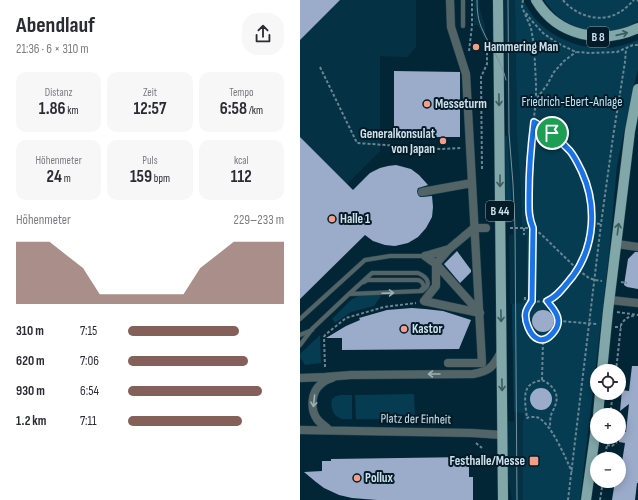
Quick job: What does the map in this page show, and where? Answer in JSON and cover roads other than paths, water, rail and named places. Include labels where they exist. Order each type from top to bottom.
[{"type":"main road","name":"B 44","points":[[498,0],[503,500]]},
{"type":"main road","name":"B 8","points":[[536,0],[545,12],[558,24],[579,33],[590,36],[608,37],[628,33],[638,28]]},
{"type":"main road","points":[[603,364],[630,131],[638,90]]},
{"type":"main road","points":[[586,500],[594,444]]},
{"type":"street","points":[[448,363],[482,363],[466,74],[451,27],[450,0]]},
{"type":"street","points":[[422,192],[472,183]]},
{"type":"street","points":[[480,313],[424,301],[436,286],[436,264],[474,228],[486,228]]},
{"type":"street","points":[[617,244],[638,248]]},
{"type":"street","points":[[425,256],[447,254]]},
{"type":"street","points":[[425,256],[436,264],[480,313]]},
{"type":"street","points":[[610,300],[638,303]]},
{"type":"street","points":[[300,378],[350,375],[473,374],[490,368],[495,363],[501,352]]},
{"type":"street","points":[[329,430],[317,420],[313,411],[312,402],[314,393],[320,385],[335,376]]},
{"type":"street","name":"Platz der Einheit","points":[[300,430],[472,432],[502,435]]},
{"type":"lane","points":[[463,0],[463,26]]},
{"type":"lane","points":[[300,319],[365,260],[390,256],[425,256]]},
{"type":"lane","points":[[300,345],[312,330],[348,294],[372,273],[418,273],[423,275],[428,281],[426,288],[419,292],[348,294]]},
{"type":"lane","points":[[360,284],[367,280],[418,280],[424,284],[424,287],[419,292]]},
{"type":"lane","points":[[300,335],[312,330]]},
{"type":"tram line","points":[[477,0],[478,16],[481,27],[499,61],[506,80]]},
{"type":"tram line","points":[[508,0],[509,133],[515,228],[517,500]]},
{"type":"place","name":"Hammering Man","points":[[476,47]]},
{"type":"place","name":"Messeturm","points":[[427,104]]},
{"type":"place","name":"Generalkonsulat von Japan","points":[[443,141]]},
{"type":"place","name":"Halle 1","points":[[332,219]]},
{"type":"place","name":"Kastor","points":[[404,329]]},
{"type":"place","name":"Festhalle/Messe","points":[[534,461]]},
{"type":"place","name":"Pollux","points":[[357,478]]},
{"type":"park label","name":"Friedrich-Ebert-Anlage","points":[[572,102]]}]
